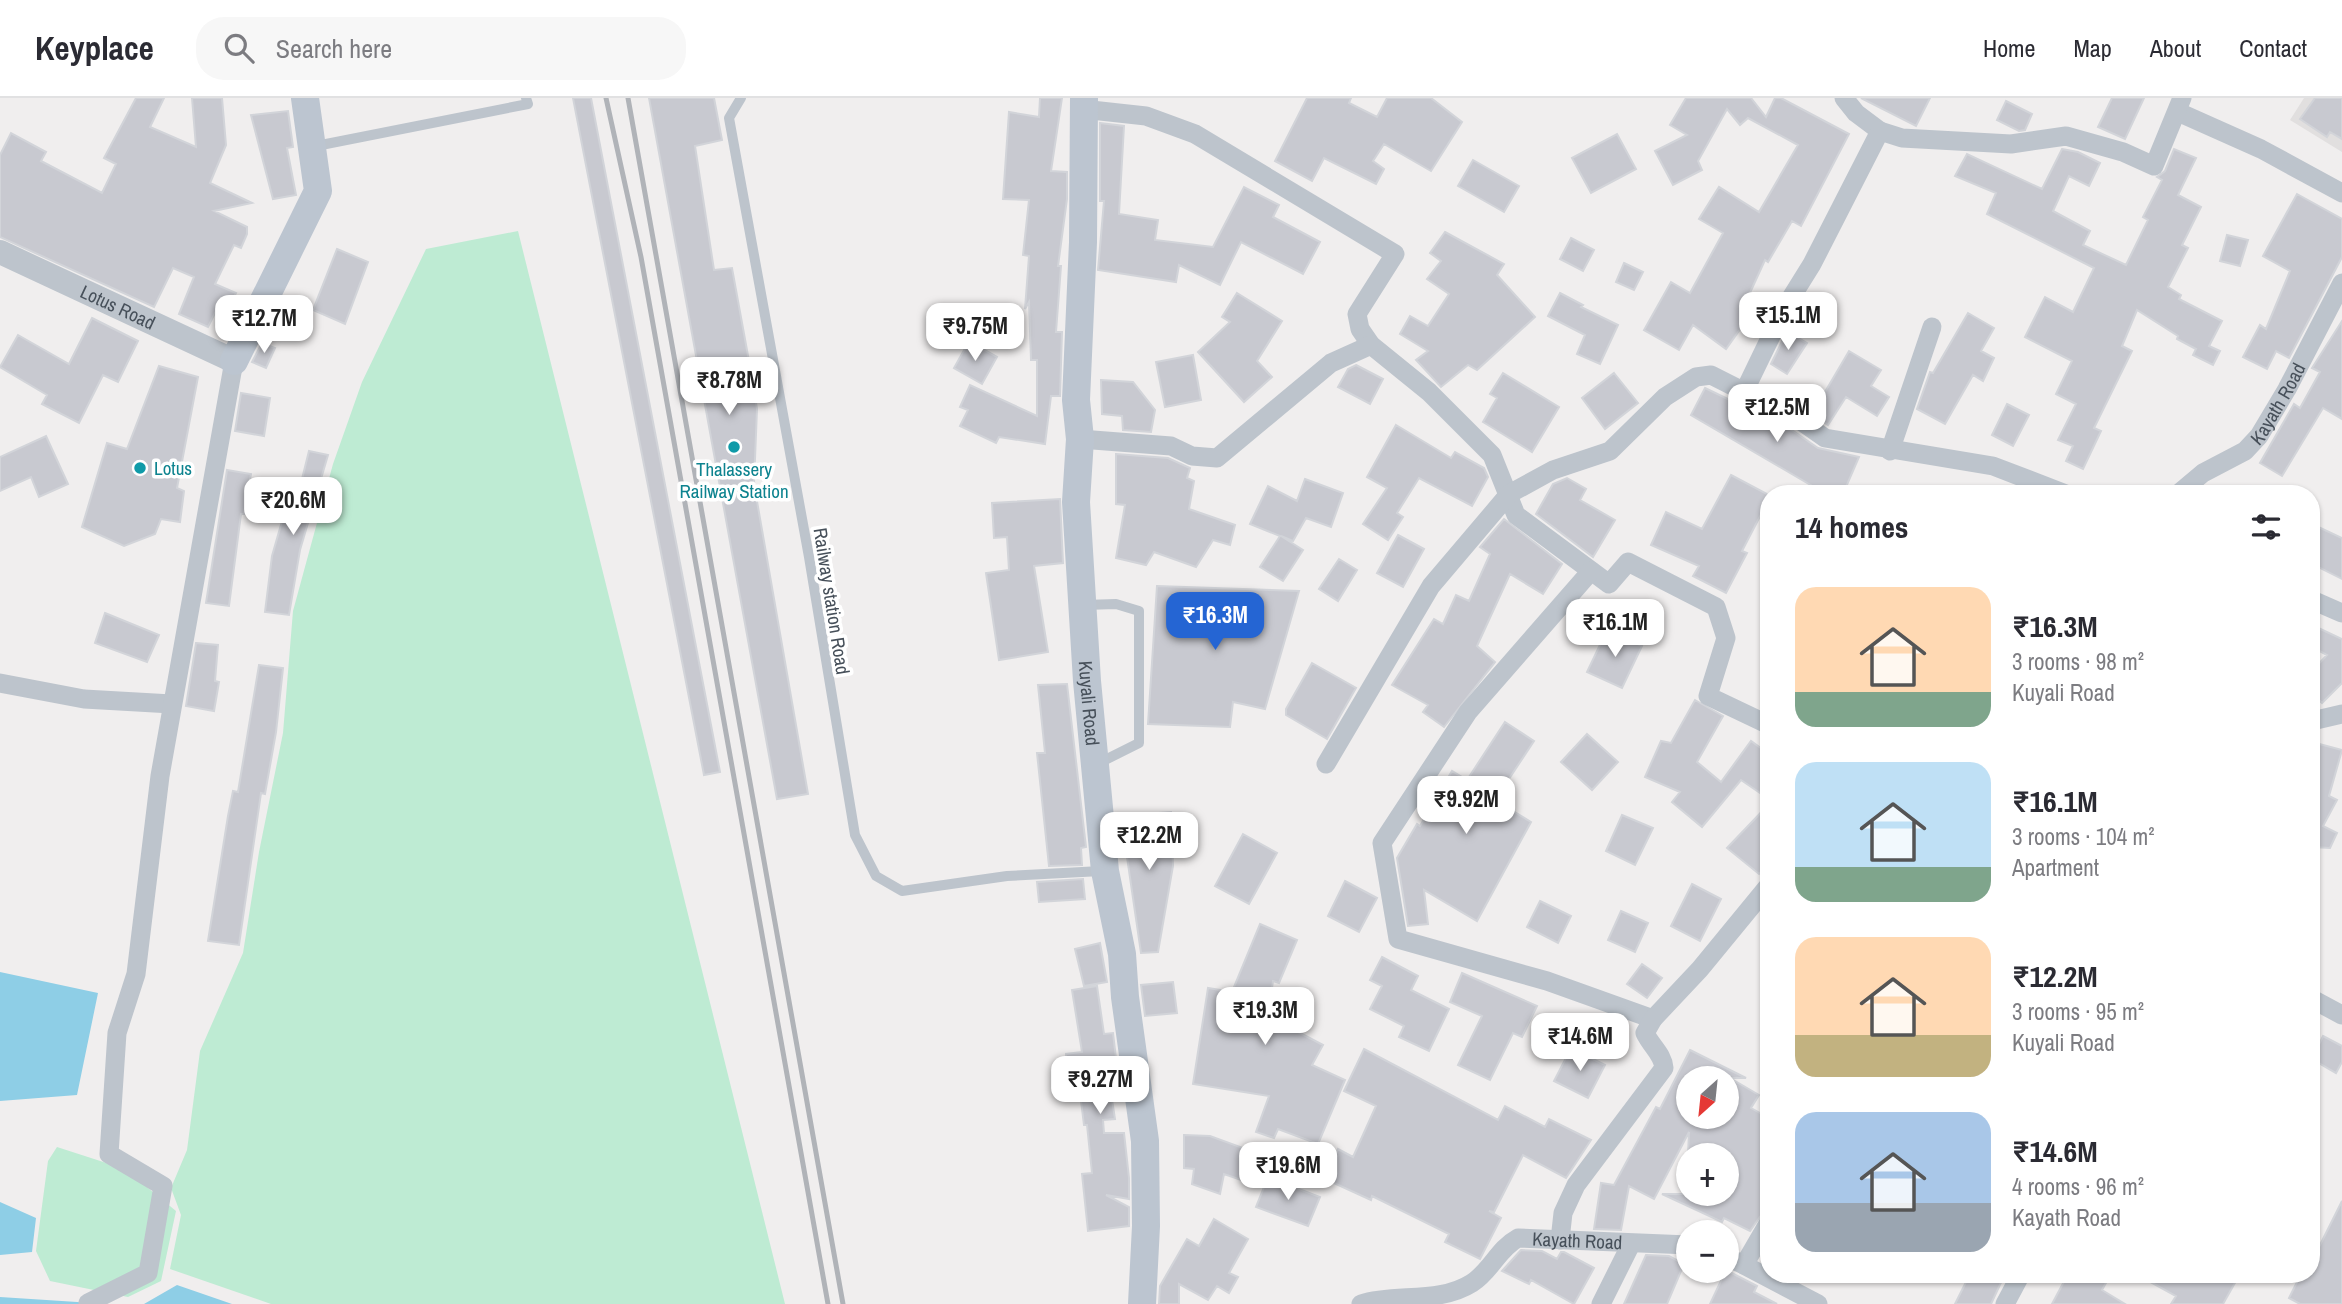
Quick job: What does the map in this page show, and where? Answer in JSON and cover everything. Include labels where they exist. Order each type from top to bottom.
[{"type":"main road","points":[[234,361],[318,191],[305,98]]},
{"type":"main road","name":"Kuyali Road","points":[[1083,104],[1083,242],[1076,400],[1080,439],[1076,502],[1105,871],[1122,954],[1125,997],[1145,1141],[1146,1226],[1142,1304]]},
{"type":"street","points":[[1844,98],[1857,113],[1880,131],[1902,138],[2011,144],[2066,136],[2123,152],[2154,166],[2180,105],[2342,193]]},
{"type":"street","points":[[1083,104],[1146,116],[1195,134],[1395,254],[1357,314],[1360,329],[1371,345],[1429,392],[1492,455],[1516,515],[1609,584],[1628,562],[1716,607],[1726,638],[1708,696],[1760,721]]},
{"type":"street","points":[[1744,392],[1784,309],[1812,264],[1880,131]]},
{"type":"street","name":"Lotus Road","points":[[0,253],[234,361]]},
{"type":"street","name":"Kayath Road","points":[[2189,485],[2203,473],[2245,451],[2259,436],[2287,389],[2342,283]]},
{"type":"street","points":[[1891,451],[1932,327]]},
{"type":"street","points":[[1080,439],[1171,446],[1192,456],[1217,458],[1331,363],[1371,345]]},
{"type":"street","points":[[88,1303],[148,1273],[163,1186],[109,1154],[117,1033],[136,974],[160,776],[234,361]]},
{"type":"street","points":[[1326,764],[1431,586],[1509,494],[1553,470],[1610,451],[1665,397],[1696,377],[1711,374],[1798,419],[1825,438],[1993,466],[2043,485]]},
{"type":"street","points":[[1591,571],[1468,712],[1382,843],[1398,939],[1547,981],[1653,1019]]},
{"type":"street","points":[[2320,603],[2342,613]]},
{"type":"street","points":[[0,683],[84,699],[172,704]]},
{"type":"street","points":[[2320,719],[2342,714]]},
{"type":"street","points":[[1560,1240],[1563,1213],[1576,1185],[1664,1068],[1663,1058],[1650,1045],[1645,1033],[1653,1019],[1760,896]]},
{"type":"street","points":[[2320,1003],[2342,1015]]},
{"type":"street","points":[[1739,1257],[1760,1233]]},
{"type":"street","name":"Kayath Road","points":[[1360,1304],[1439,1295],[1460,1289],[1486,1272],[1506,1245],[1518,1238],[1676,1245]]},
{"type":"street","points":[[1601,1304],[1631,1244]]},
{"type":"street","points":[[1739,1263],[1760,1274]]},
{"type":"street","points":[[1778,1283],[1818,1304]]},
{"type":"street","points":[[2005,1304],[2016,1283]]},
{"type":"lane","points":[[312,147],[528,104],[526,98]]},
{"type":"lane","name":"Railway station Road","points":[[741,98],[729,118],[806,544],[855,835],[876,876],[902,891],[1007,876],[1105,871]]},
{"type":"lane","points":[[1083,605],[1116,604],[1139,611],[1139,743],[1096,764]]},
{"type":"shaded area","points":[[2304,98],[2342,98],[2342,152],[2290,120]]},
{"type":"green space","points":[[518,231],[785,1304],[271,1304],[170,1269],[181,1215],[171,1188],[187,1150],[200,1051],[243,953],[259,852],[283,733],[293,611],[333,464],[362,382],[426,249]]},
{"type":"green space","points":[[57,1147],[125,1169],[176,1211],[161,1281],[128,1297],[50,1281],[36,1251],[48,1161]]},
{"type":"water","points":[[0,972],[98,993],[77,1095],[0,1101]]},
{"type":"water","points":[[0,1202],[36,1218],[32,1252],[0,1255]]},
{"type":"water","points":[[177,1285],[232,1304],[144,1304]]},
{"type":"water","points":[[0,1297],[108,1304],[0,1304]]},
{"type":"building","points":[[136,98],[164,98],[150,127],[196,147],[192,98],[222,98],[226,145],[210,183],[252,203],[214,211],[247,227],[247,234],[241,248],[234,245],[215,284],[236,293],[228,309],[219,305],[208,327],[179,314],[194,277],[173,268],[154,307],[0,237],[0,155],[11,133],[46,152],[41,161],[102,193],[116,164],[104,158]]},
{"type":"building","name":"Thalassery Railway Station","points":[[573,98],[591,98],[720,772],[704,775]]},
{"type":"building","name":"Thalassery Railway Station","points":[[649,98],[714,98],[722,140],[695,146],[714,270],[732,268],[753,383],[757,409],[754,484],[808,794],[777,799]]},
{"type":"building","points":[[1040,98],[1062,98],[1051,171],[1067,172],[1067,199],[1058,266],[1061,266],[1056,332],[1062,332],[1060,396],[1051,396],[1045,444],[999,437],[996,443],[960,426],[968,410],[960,407],[970,385],[1037,416],[1037,360],[1031,360],[1029,302],[1025,309],[1029,256],[1023,255],[1029,200],[1003,199],[1009,112],[1039,117]]},
{"type":"building","points":[[1307,98],[1351,98],[1349,103],[1377,117],[1387,98],[1431,98],[1462,122],[1431,171],[1384,144],[1373,161],[1384,169],[1376,184],[1324,158],[1312,181],[1275,161]]},
{"type":"building","points":[[1686,98],[1751,98],[1766,117],[1775,98],[1781,98],[1849,134],[1801,226],[1792,221],[1768,262],[1765,260],[1743,308],[1751,314],[1726,349],[1693,325],[1679,350],[1644,330],[1671,282],[1690,293],[1723,233],[1699,219],[1719,187],[1759,212],[1798,145],[1748,118],[1740,125],[1727,109],[1698,161],[1702,170],[1673,185],[1655,151],[1687,135],[1670,125]]},
{"type":"building","points":[[1861,98],[1930,98],[1916,126]]},
{"type":"building","points":[[2112,98],[2144,98],[2125,139],[2098,127]]},
{"type":"building","points":[[2315,98],[2342,98],[2342,139],[2330,132],[2327,137],[2300,119]]},
{"type":"building","points":[[2006,101],[2032,114],[2025,130],[2019,131],[1997,120]]},
{"type":"building","points":[[288,111],[293,147],[287,148],[296,195],[273,199],[251,115]]},
{"type":"building","points":[[1100,123],[1124,126],[1119,214],[1158,220],[1155,240],[1213,247],[1244,187],[1279,205],[1273,217],[1320,242],[1303,274],[1241,242],[1220,285],[1179,265],[1176,282],[1098,270],[1104,201],[1100,201]]},
{"type":"building","points":[[1617,134],[1636,169],[1591,193],[1572,158]]},
{"type":"building","points":[[2062,149],[2078,152],[2100,163],[2089,186],[2069,176],[2053,211],[2090,231],[2083,245],[2126,265],[2148,220],[2143,217],[2162,180],[2157,177],[2165,171],[2174,149],[2196,158],[2178,195],[2201,207],[2182,245],[2188,248],[2168,287],[2181,295],[2179,299],[2222,321],[2209,346],[2220,351],[2213,365],[2193,355],[2196,349],[2177,339],[2178,336],[2137,310],[2122,346],[2132,351],[2094,428],[2101,431],[2083,469],[2066,461],[2073,446],[2058,440],[2076,404],[2056,394],[2072,361],[2025,337],[2045,297],[2073,312],[2094,268],[1987,214],[1996,193],[1955,176],[1967,154],[2042,189]]},
{"type":"building","points":[[1473,160],[1519,186],[1504,212],[1458,186]]},
{"type":"building","points":[[2297,194],[2342,219],[2342,257],[2289,358],[2276,351],[2267,369],[2243,357],[2260,325],[2266,329],[2290,271],[2263,256]]},
{"type":"building","points":[[1445,232],[1504,264],[1497,275],[1535,317],[1477,370],[1468,365],[1441,387],[1416,360],[1428,351],[1400,334],[1410,316],[1428,326],[1449,294],[1427,279],[1441,261],[1430,253]]},
{"type":"building","points":[[2227,235],[2248,240],[2240,266],[2220,261]]},
{"type":"building","points":[[1571,238],[1594,250],[1583,271],[1560,259]]},
{"type":"building","points":[[337,249],[368,262],[345,324],[313,310]]},
{"type":"building","points":[[1624,263],[1643,272],[1634,290],[1616,282]]},
{"type":"building","points":[[1237,293],[1282,321],[1257,361],[1272,377],[1244,402],[1198,352],[1230,322],[1222,317]]},
{"type":"building","points":[[1560,293],[1583,305],[1581,307],[1618,325],[1600,364],[1577,354],[1585,335],[1548,316]]},
{"type":"building","points":[[1968,313],[1994,328],[1981,351],[1994,358],[1983,381],[1973,375],[1945,424],[1917,409],[1930,372],[1933,373]]},
{"type":"building","points":[[92,318],[138,341],[118,382],[103,375],[79,423],[42,404],[47,395],[0,367],[18,335],[69,364]]},
{"type":"building","points":[[2342,321],[2342,419],[2323,408],[2282,476],[2260,463],[2294,404],[2300,408],[2320,372],[2312,368]]},
{"type":"building","points":[[1787,331],[1807,343],[1787,374],[1771,364]]},
{"type":"building","points":[[969,341],[997,357],[982,384],[954,368]]},
{"type":"building","points":[[262,343],[275,348],[266,368],[252,362]]},
{"type":"building","points":[[1849,351],[1881,370],[1871,386],[1889,397],[1877,416],[1846,397],[1828,425],[1812,414]]},
{"type":"building","points":[[1193,355],[1201,400],[1165,407],[1156,362]]},
{"type":"building","points":[[1356,365],[1383,379],[1370,404],[1338,387],[1348,369]]},
{"type":"building","name":"Lotus","points":[[159,366],[198,377],[177,488],[184,491],[180,522],[161,519],[155,534],[124,546],[82,527],[107,443],[127,449]]},
{"type":"building","points":[[1503,373],[1559,407],[1532,452],[1483,422],[1497,398],[1490,394]]},
{"type":"building","points":[[1614,373],[1638,403],[1605,429],[1582,398]]},
{"type":"building","points":[[1101,380],[1133,382],[1155,410],[1151,432],[1123,430],[1122,416],[1102,414]]},
{"type":"building","points":[[1705,388],[1792,430],[1818,448],[1859,457],[1847,485],[1811,485],[1691,415]]},
{"type":"building","points":[[241,393],[270,398],[264,436],[235,431]]},
{"type":"building","points":[[2007,404],[2029,415],[2013,446],[1992,435]]},
{"type":"building","points":[[1396,425],[1451,458],[1455,452],[1484,468],[1488,477],[1472,506],[1419,478],[1397,513],[1403,517],[1388,540],[1363,524],[1387,488],[1367,477]]},
{"type":"building","points":[[46,436],[68,484],[39,497],[31,477],[0,491],[0,457]]},
{"type":"building","points":[[309,451],[328,455],[300,550],[289,615],[265,612],[272,556],[289,497],[297,499]]},
{"type":"building","points":[[1116,454],[1168,458],[1190,468],[1187,478],[1194,481],[1189,509],[1235,525],[1230,545],[1213,540],[1196,567],[1154,552],[1146,565],[1116,558],[1125,505],[1116,504]]},
{"type":"building","points":[[227,470],[251,474],[244,514],[241,514],[229,606],[206,603]]},
{"type":"building","points":[[1731,475],[1760,490],[1760,516],[1742,551],[1747,553],[1726,593],[1693,576],[1699,566],[1651,545],[1666,512],[1702,529]]},
{"type":"building","points":[[1567,478],[1586,489],[1580,500],[1615,520],[1593,557],[1536,514],[1553,484]]},
{"type":"building","points":[[1305,479],[1343,493],[1331,527],[1306,518],[1293,541],[1281,536],[1303,550],[1283,581],[1260,567],[1280,536],[1250,524],[1268,486],[1297,501]]},
{"type":"building","points":[[1060,499],[1063,563],[1034,566],[1048,652],[999,660],[986,573],[1009,570],[1007,537],[994,538],[992,503]]},
{"type":"building","points":[[1504,519],[1562,564],[1543,594],[1510,574],[1477,646],[1495,662],[1444,727],[1423,712],[1428,705],[1392,685],[1434,619],[1443,624],[1456,595],[1469,601],[1490,554],[1480,547]]},
{"type":"building","points":[[2320,528],[2342,538],[2342,579],[2320,568]]},
{"type":"building","points":[[1398,535],[1424,549],[1403,587],[1377,573]]},
{"type":"building","points":[[1339,559],[1357,570],[1338,601],[1319,589]]},
{"type":"building","points":[[1157,586],[1299,591],[1265,709],[1233,702],[1230,727],[1148,724]]},
{"type":"building","points":[[105,613],[159,635],[147,662],[95,643]]},
{"type":"building","points":[[2320,629],[2342,639],[2342,683],[2322,703],[2320,662],[2327,655],[2320,651]]},
{"type":"building","points":[[1607,630],[1642,646],[1622,688],[1587,672]]},
{"type":"building","points":[[196,643],[218,645],[215,681],[219,682],[214,711],[186,706]]},
{"type":"building","points":[[1312,663],[1356,688],[1327,739],[1286,715],[1286,709]]},
{"type":"building","points":[[259,665],[283,668],[276,732],[265,794],[261,793],[239,945],[208,941],[228,816],[233,791],[238,792]]},
{"type":"building","points":[[1067,684],[1086,847],[1081,848],[1082,865],[1049,866],[1037,753],[1045,753],[1038,685]]},
{"type":"building","points":[[1695,700],[1723,716],[1697,762],[1721,782],[1751,741],[1760,748],[1760,793],[1741,780],[1702,827],[1672,802],[1680,792],[1645,777],[1661,741],[1671,743]]},
{"type":"building","points":[[1505,722],[1534,741],[1495,800],[1531,822],[1477,921],[1424,890],[1428,924],[1408,926],[1397,858],[1417,824],[1420,826],[1452,771],[1467,780]]},
{"type":"building","points":[[1587,734],[1618,762],[1592,790],[1561,762]]},
{"type":"building","points":[[2320,744],[2342,750],[2329,796],[2337,800],[2323,826],[2337,833],[2330,848],[2320,847]]},
{"type":"building","points":[[1171,812],[1173,866],[1158,952],[1141,953],[1121,816]]},
{"type":"building","points":[[1760,813],[1759,874],[1727,848]]},
{"type":"building","points":[[1622,815],[1653,828],[1635,865],[1606,851]]},
{"type":"building","points":[[1243,834],[1277,853],[1249,904],[1215,886]]},
{"type":"building","points":[[1083,879],[1085,899],[1039,902],[1037,882]]},
{"type":"building","points":[[1345,881],[1377,898],[1359,932],[1328,916]]},
{"type":"building","points":[[1692,884],[1721,899],[1700,941],[1671,926]]},
{"type":"building","points":[[1540,901],[1571,916],[1558,943],[1527,927]]},
{"type":"building","points":[[1621,911],[1648,923],[1635,952],[1608,940]]},
{"type":"building","points":[[1260,924],[1297,940],[1279,983],[1273,981],[1268,1016],[1323,1045],[1312,1065],[1345,1080],[1318,1144],[1278,1129],[1274,1138],[1256,1132],[1269,1096],[1193,1084],[1208,988],[1232,992]]},
{"type":"building","points":[[1100,943],[1107,982],[1084,986],[1075,949]]},
{"type":"building","points":[[1382,957],[1418,976],[1411,990],[1449,1009],[1429,1051],[1399,1037],[1404,1026],[1370,1009],[1382,986],[1370,980]]},
{"type":"building","points":[[1642,964],[1662,978],[1647,998],[1627,984]]},
{"type":"building","points":[[1462,973],[1537,1006],[1522,1037],[1513,1033],[1490,1080],[1458,1065],[1482,1016],[1450,1002]]},
{"type":"building","points":[[1173,982],[1177,1013],[1145,1016],[1141,985]]},
{"type":"building","points":[[1097,986],[1104,1034],[1113,1033],[1120,1092],[1111,1093],[1115,1119],[1103,1120],[1104,1133],[1124,1133],[1129,1178],[1129,1199],[1106,1195],[1129,1207],[1129,1226],[1088,1231],[1082,1174],[1092,1173],[1087,1125],[1084,1125],[1077,1069],[1067,1070],[1066,1054],[1082,1052],[1072,990]]},
{"type":"building","points":[[2323,1036],[2342,1046],[2342,1062],[2336,1073],[2320,1064],[2320,1042]]},
{"type":"building","points":[[1571,1048],[1605,1065],[1588,1098],[1554,1081]]},
{"type":"building","points":[[1364,1049],[1498,1120],[1505,1106],[1545,1127],[1549,1119],[1591,1140],[1566,1178],[1523,1155],[1494,1212],[1489,1211],[1501,1218],[1480,1259],[1445,1242],[1449,1234],[1372,1196],[1371,1200],[1325,1179],[1338,1149],[1353,1157],[1376,1106],[1344,1091]]},
{"type":"building","points":[[1690,1050],[1722,1066],[1682,1066]]},
{"type":"building","points":[[1676,1078],[1676,1129],[1740,1129],[1740,1084],[1759,1095],[1751,1108],[1760,1113],[1760,1217],[1750,1231],[1739,1226],[1739,1220],[1718,1220],[1688,1206],[1739,1206],[1739,1143],[1689,1143],[1689,1132],[1683,1143],[1676,1143],[1676,1157],[1654,1199],[1629,1186],[1621,1230],[1594,1229],[1601,1183],[1614,1185],[1656,1107],[1660,1109]]},
{"type":"building","points":[[1184,1135],[1210,1136],[1254,1152],[1244,1181],[1224,1174],[1220,1194],[1192,1184],[1194,1169],[1184,1168]]},
{"type":"building","points":[[1268,1177],[1320,1197],[1308,1226],[1256,1207]]},
{"type":"building","points":[[1662,1194],[1676,1194],[1676,1201]]},
{"type":"building","points":[[2342,1201],[2342,1304],[2300,1304],[2289,1298],[2296,1283],[2320,1283],[2320,1245]]},
{"type":"building","points":[[1214,1219],[1248,1239],[1229,1273],[1238,1277],[1229,1293],[1217,1286],[1208,1300],[1179,1284],[1179,1304],[1159,1304],[1160,1286],[1187,1239],[1199,1246]]},
{"type":"building","points":[[1521,1250],[1542,1251],[1557,1259],[1561,1252],[1564,1252],[1594,1268],[1574,1304],[1531,1280],[1529,1284],[1502,1271]]},
{"type":"building","points":[[1646,1255],[1669,1256],[1676,1260],[1676,1283],[1667,1304],[1624,1304]]},
{"type":"building","points":[[1739,1277],[1757,1286],[1754,1292],[1777,1304],[1710,1304],[1720,1283],[1739,1283]]},
{"type":"building","points":[[1966,1283],[2001,1283],[1991,1304],[1955,1304]]},
{"type":"building","points":[[2063,1283],[2106,1283],[2102,1290],[2125,1304],[2052,1304]]},
{"type":"building","points":[[2152,1283],[2235,1283],[2223,1304],[2171,1304],[2176,1296]]},
{"type":"railway","points":[[606,98],[641,257],[828,1304]]},
{"type":"railway","points":[[628,98],[843,1304]]},
{"type":"place","name":"Thalassery Railway Station","points":[[734,447]]},
{"type":"place","name":"Lotus","points":[[140,468]]}]
